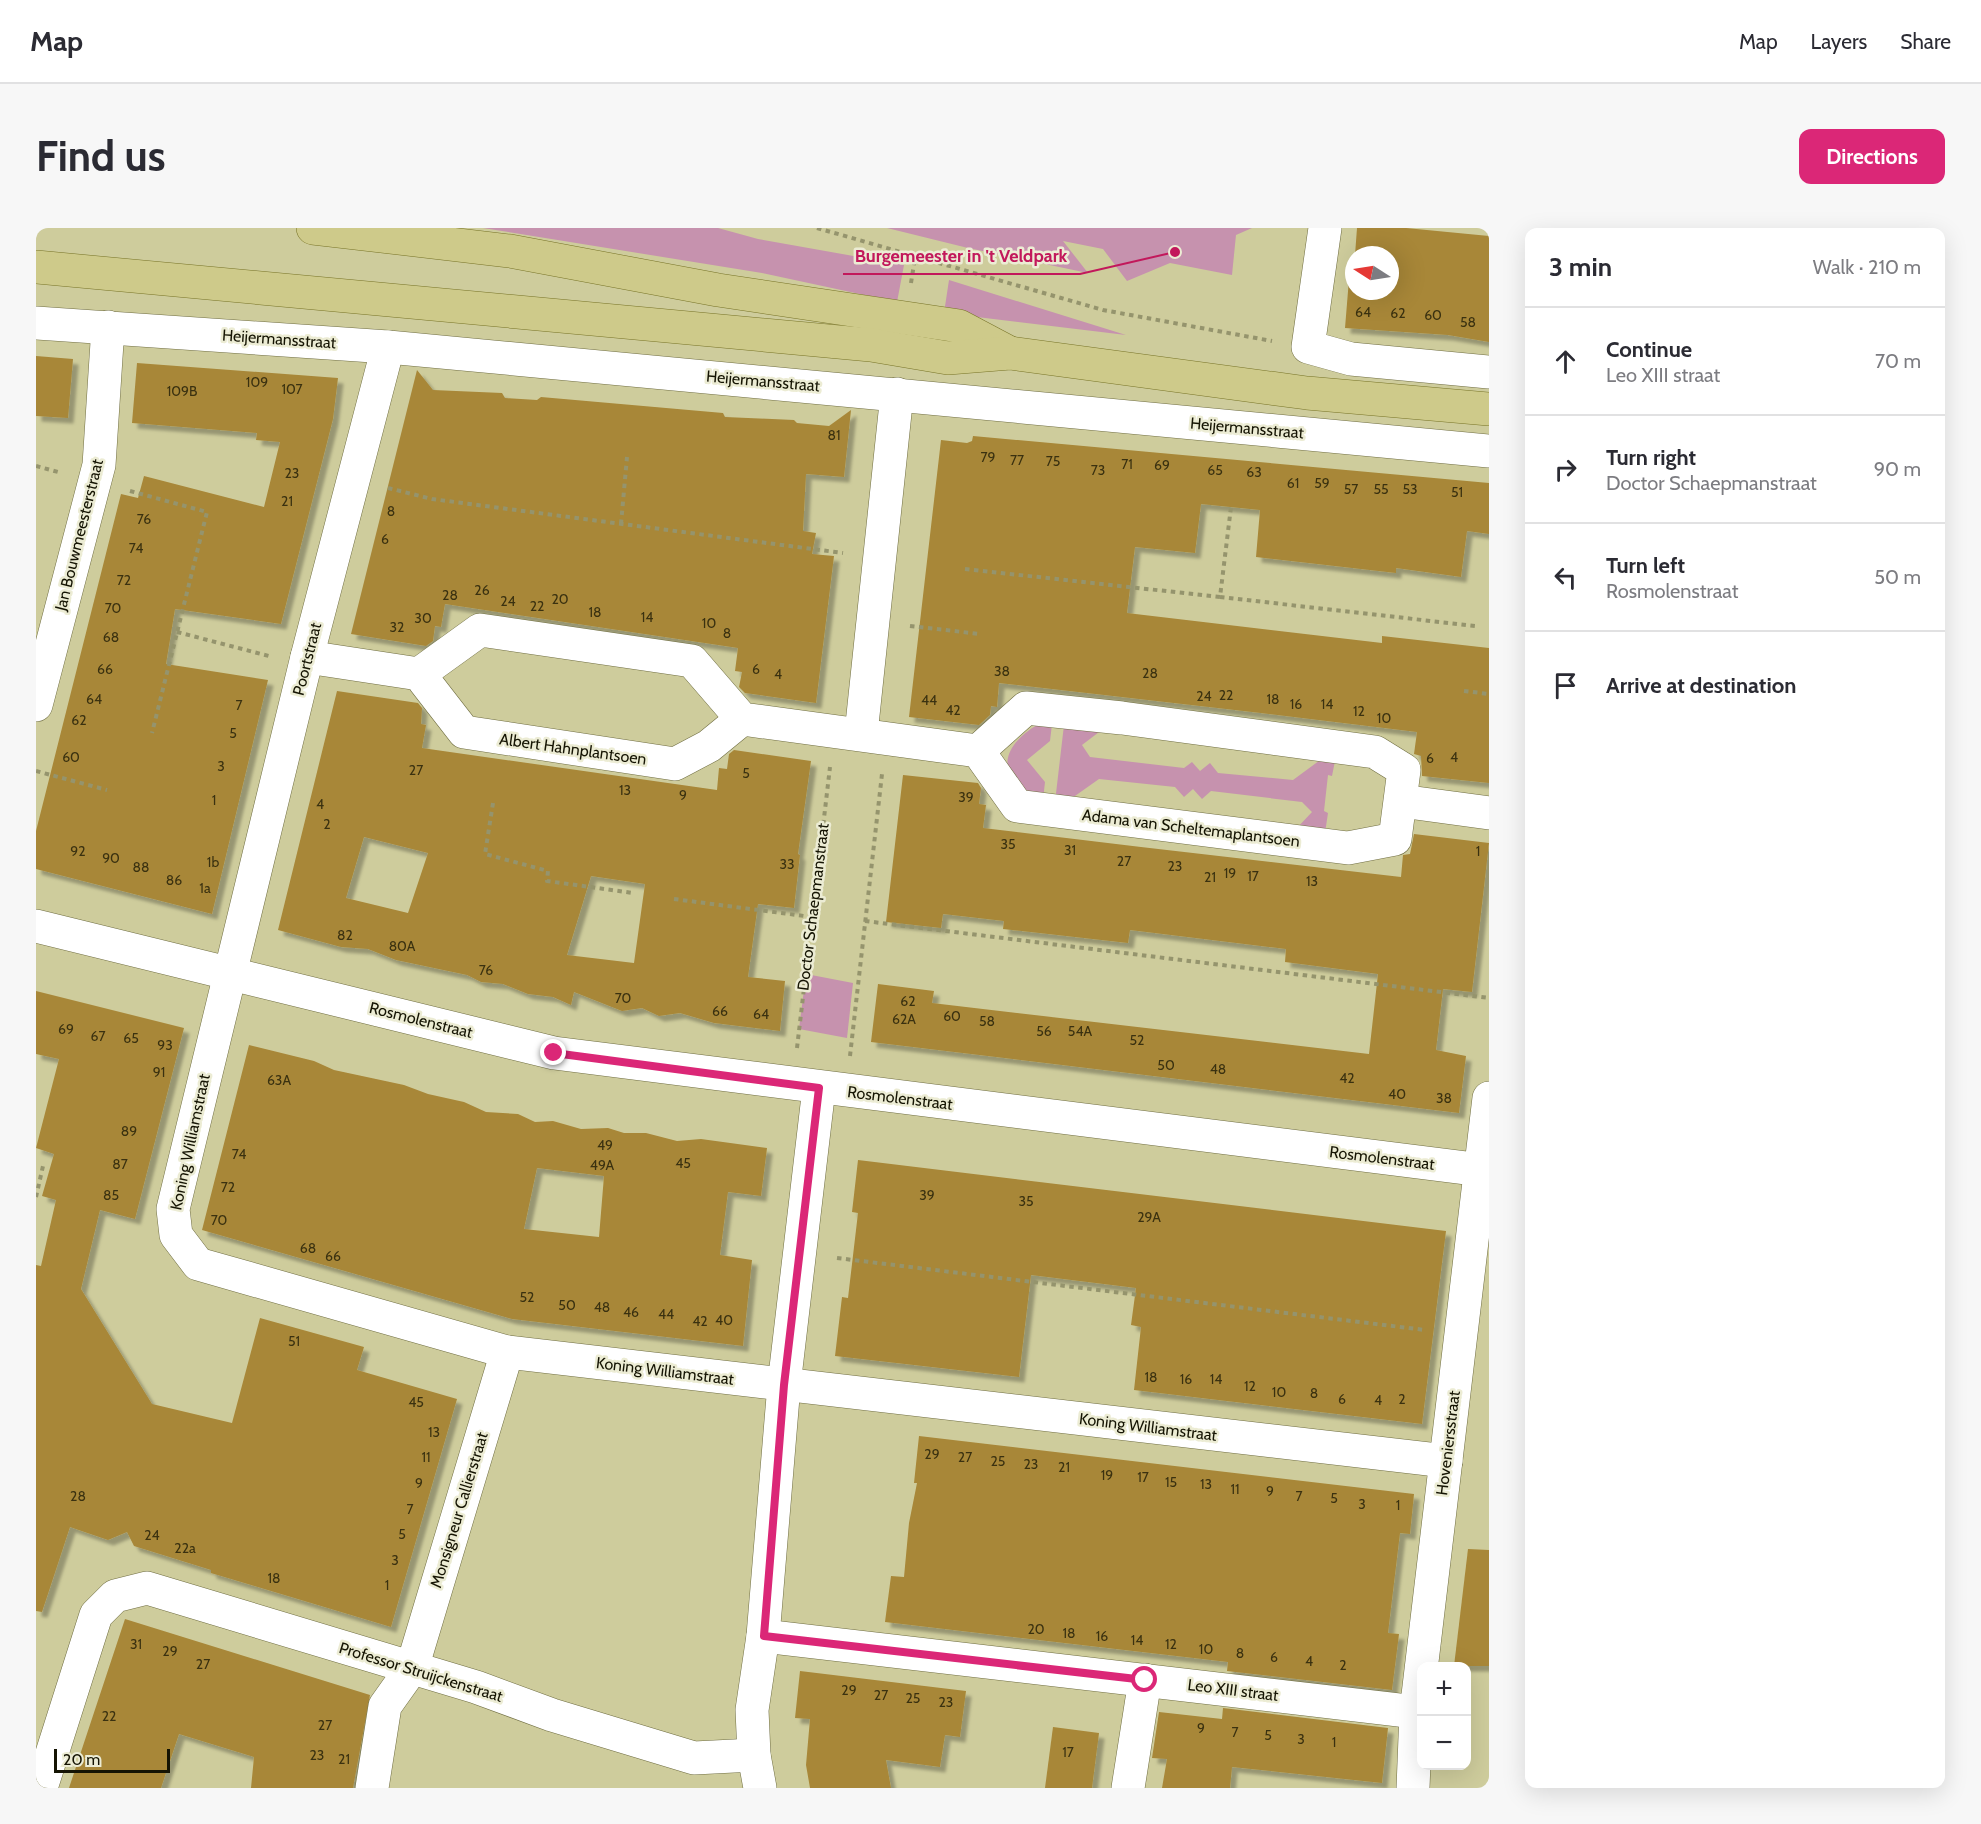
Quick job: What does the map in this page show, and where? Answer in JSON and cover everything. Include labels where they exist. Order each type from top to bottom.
[{"type":"main road","points":[[313,228],[510,251],[718,290],[958,326],[1010,353]]},
{"type":"main road","points":[[36,267],[871,345],[948,358],[1010,353],[1307,393],[1489,409]]},
{"type":"street","points":[[1325,228],[1308,347],[1351,359],[1489,372]]},
{"type":"street","name":"Heijermansstraat","points":[[36,324],[388,347],[1489,451]]},
{"type":"street","name":"Jan Bouwmeesterstraat","points":[[36,705],[99,465],[108,327]]},
{"type":"street","name":"Poortstraat","points":[[230,972],[306,661],[388,347]]},
{"type":"street","points":[[861,734],[897,394]]},
{"type":"street","points":[[306,661],[419,674],[480,630],[692,661],[742,719],[978,751]]},
{"type":"street","name":"Albert Hahnplantsoen","points":[[419,674],[465,732],[675,764],[709,746],[742,719]]},
{"type":"street","name":"Adama van Scheltemaplantsoen","points":[[1026,708],[1122,718],[1375,752],[1404,770],[1401,801],[1395,838],[1348,848],[1017,806],[978,751],[1026,708]]},
{"type":"street","points":[[1401,801],[1489,813]]},
{"type":"street","name":"Rosmolenstraat","points":[[36,926],[554,1053],[1485,1171]]},
{"type":"street","name":"Koning Williamstraat","points":[[230,972],[173,1209],[176,1235],[198,1264],[507,1352],[1446,1461]]},
{"type":"street","points":[[760,1788],[754,1755],[752,1710],[764,1636],[784,1385],[819,1088]]},
{"type":"street","name":"Hoveniersstraat","points":[[1413,1788],[1416,1712],[1461,1335],[1485,1171],[1489,1098]]},
{"type":"street","name":"Monsigneur Callierstraat","points":[[372,1788],[385,1706],[412,1668],[507,1352]]},
{"type":"street","name":"Professor Struijckenstraat","points":[[41,1788],[96,1616],[115,1596],[147,1588],[476,1687],[552,1715],[694,1758],[754,1755]]},
{"type":"street","name":"Leo XIII straat","points":[[764,1636],[1416,1712]]},
{"type":"street","points":[[1128,1788],[1145,1680]]},
{"type":"path","points":[[817,228],[1103,310],[1308,347]]},
{"type":"path","points":[[621,524],[627,457]]},
{"type":"path","points":[[353,479],[432,499],[880,558]]},
{"type":"path","points":[[94,482],[207,512],[152,733]]},
{"type":"path","points":[[1220,597],[1231,507]]},
{"type":"path","points":[[965,569],[1475,626]]},
{"type":"path","points":[[873,622],[980,634]]},
{"type":"path","points":[[177,632],[306,661]]},
{"type":"path","points":[[1464,691],[1489,694]]},
{"type":"path","points":[[819,1088],[865,921],[861,734]]},
{"type":"path","name":"Doctor Schaepmanstraat","points":[[819,1088],[812,916],[861,734]]},
{"type":"path","points":[[36,771],[107,790]]},
{"type":"path","points":[[493,803],[485,854],[548,871],[547,881],[633,893]]},
{"type":"path","points":[[674,899],[812,916]]},
{"type":"path","points":[[865,921],[1489,998]]},
{"type":"path","points":[[36,1197],[43,1166]]},
{"type":"path","points":[[800,1253],[1461,1335]]},
{"type":"shaded area","points":[[483,228],[718,228],[758,239],[904,265],[897,302],[762,273]]},
{"type":"shaded area","points":[[887,228],[1252,228],[1236,235],[1232,275],[1170,263],[1127,281],[1103,249],[1063,241],[1088,273],[968,248]]},
{"type":"shaded area","points":[[949,280],[1126,335],[944,313]]},
{"type":"shaded area","points":[[1041,723],[1052,724],[1050,741],[1027,760],[1045,782],[1043,800],[1031,798],[1022,789],[1009,772],[1007,764],[1008,756],[1016,742]]},
{"type":"shaded area","points":[[1064,725],[1103,729],[1082,745],[1090,757],[1184,768],[1192,762],[1200,771],[1210,763],[1218,773],[1293,780],[1327,755],[1336,756],[1332,776],[1328,775],[1324,811],[1328,813],[1325,833],[1296,829],[1312,812],[1302,802],[1211,791],[1202,799],[1193,789],[1184,797],[1175,787],[1099,779],[1065,803],[1055,802]]},
{"type":"shaded area","points":[[806,974],[853,983],[847,1038],[799,1029]]},
{"type":"building","points":[[1357,228],[1406,228],[1489,236],[1489,342],[1448,335],[1345,328],[1347,300],[1399,300],[1399,246],[1356,246]]},
{"type":"building","points":[[36,356],[73,359],[68,418],[36,416]]},
{"type":"building","points":[[137,363],[338,378],[333,419],[281,624],[175,609],[166,664],[268,680],[212,914],[36,869],[36,831],[121,494],[138,498],[144,476],[264,507],[280,442],[256,440],[257,433],[132,423]]},
{"type":"building","points":[[417,370],[433,390],[502,393],[505,398],[537,400],[541,397],[723,413],[725,417],[794,420],[797,423],[829,426],[851,410],[844,477],[806,474],[803,531],[816,533],[812,554],[834,556],[816,703],[745,693],[739,687],[742,672],[735,671],[738,648],[445,604],[441,627],[435,626],[433,641],[426,646],[351,634]]},
{"type":"building","points":[[973,436],[1489,483],[1489,534],[1467,531],[1461,577],[1396,568],[1396,573],[1256,557],[1260,510],[1201,504],[1195,553],[1135,547],[1127,613],[1382,643],[1382,636],[1489,648],[1489,783],[1422,776],[1421,756],[1414,754],[1417,732],[999,683],[997,707],[991,706],[990,715],[979,725],[909,717],[941,440],[967,443],[972,441]]},
{"type":"building","points":[[337,691],[418,703],[422,708],[421,724],[426,725],[422,748],[717,790],[719,768],[727,769],[729,754],[734,750],[811,761],[798,854],[800,855],[794,908],[758,904],[748,977],[785,981],[780,1031],[714,1023],[680,1013],[659,1016],[642,1008],[622,1011],[574,992],[571,1005],[553,997],[528,994],[503,984],[481,982],[467,975],[396,960],[368,949],[341,947],[278,930]],"holes":[[[364,837],[428,853],[408,913],[346,898]],[[591,876],[645,884],[634,963],[567,955]]]},
{"type":"building","points":[[903,775],[978,783],[981,788],[979,804],[986,805],[983,828],[1141,847],[1401,877],[1403,855],[1410,854],[1414,834],[1489,843],[1472,992],[1443,989],[1436,1050],[1466,1056],[1459,1113],[871,1042],[878,984],[934,991],[932,1003],[1369,1054],[1378,974],[1285,962],[1286,949],[1130,930],[1128,943],[1003,929],[1004,921],[943,914],[941,928],[886,922]]},
{"type":"building","points":[[36,991],[184,1028],[135,1219],[100,1210],[81,1289],[152,1404],[232,1423],[260,1318],[364,1347],[357,1370],[457,1399],[391,1627],[211,1573],[211,1570],[134,1546],[127,1532],[108,1540],[70,1527],[42,1612],[36,1611],[36,1265],[41,1266],[56,1200],[42,1196],[54,1154],[36,1148],[59,1059],[36,1054]]},
{"type":"building","points":[[249,1045],[314,1061],[334,1070],[404,1085],[428,1094],[464,1102],[486,1112],[518,1114],[535,1122],[553,1121],[581,1129],[608,1128],[624,1133],[646,1133],[677,1141],[701,1139],[767,1148],[761,1196],[728,1192],[720,1255],[752,1260],[743,1346],[512,1319],[202,1230]],"holes":[[[537,1168],[604,1176],[599,1237],[524,1229]]]},
{"type":"building","points":[[858,1160],[1446,1231],[1422,1424],[1134,1390],[1141,1327],[1131,1325],[1136,1288],[1031,1275],[1019,1377],[835,1356],[842,1297],[848,1298],[858,1213],[852,1212]]},
{"type":"building","points":[[919,1436],[1414,1494],[1410,1534],[1400,1533],[1388,1633],[1399,1634],[1392,1690],[1227,1671],[1228,1662],[885,1622],[891,1576],[904,1577],[909,1523],[917,1483],[914,1483]]},
{"type":"building","points":[[1468,1549],[1489,1550],[1489,1666],[1471,1666],[1471,1662],[1454,1662]]},
{"type":"building","points":[[125,1619],[370,1695],[353,1788],[251,1788],[254,1757],[179,1734],[161,1788],[69,1788]]},
{"type":"building","points":[[800,1671],[966,1691],[960,1737],[945,1735],[940,1767],[886,1760],[891,1788],[810,1788],[806,1765],[810,1719],[795,1718]]},
{"type":"building","points":[[1223,1708],[1388,1728],[1382,1783],[1232,1767],[1230,1788],[1162,1788],[1167,1759],[1152,1758],[1159,1712],[1222,1719]]},
{"type":"building","points":[[1053,1727],[1099,1733],[1092,1788],[1045,1788]]},
{"type":"place","name":"Burgemeester in 't Veldpark","points":[[1175,252]]},
{"type":"route","points":[[554,1053],[819,1088],[784,1385],[764,1636],[1145,1680]]}]
